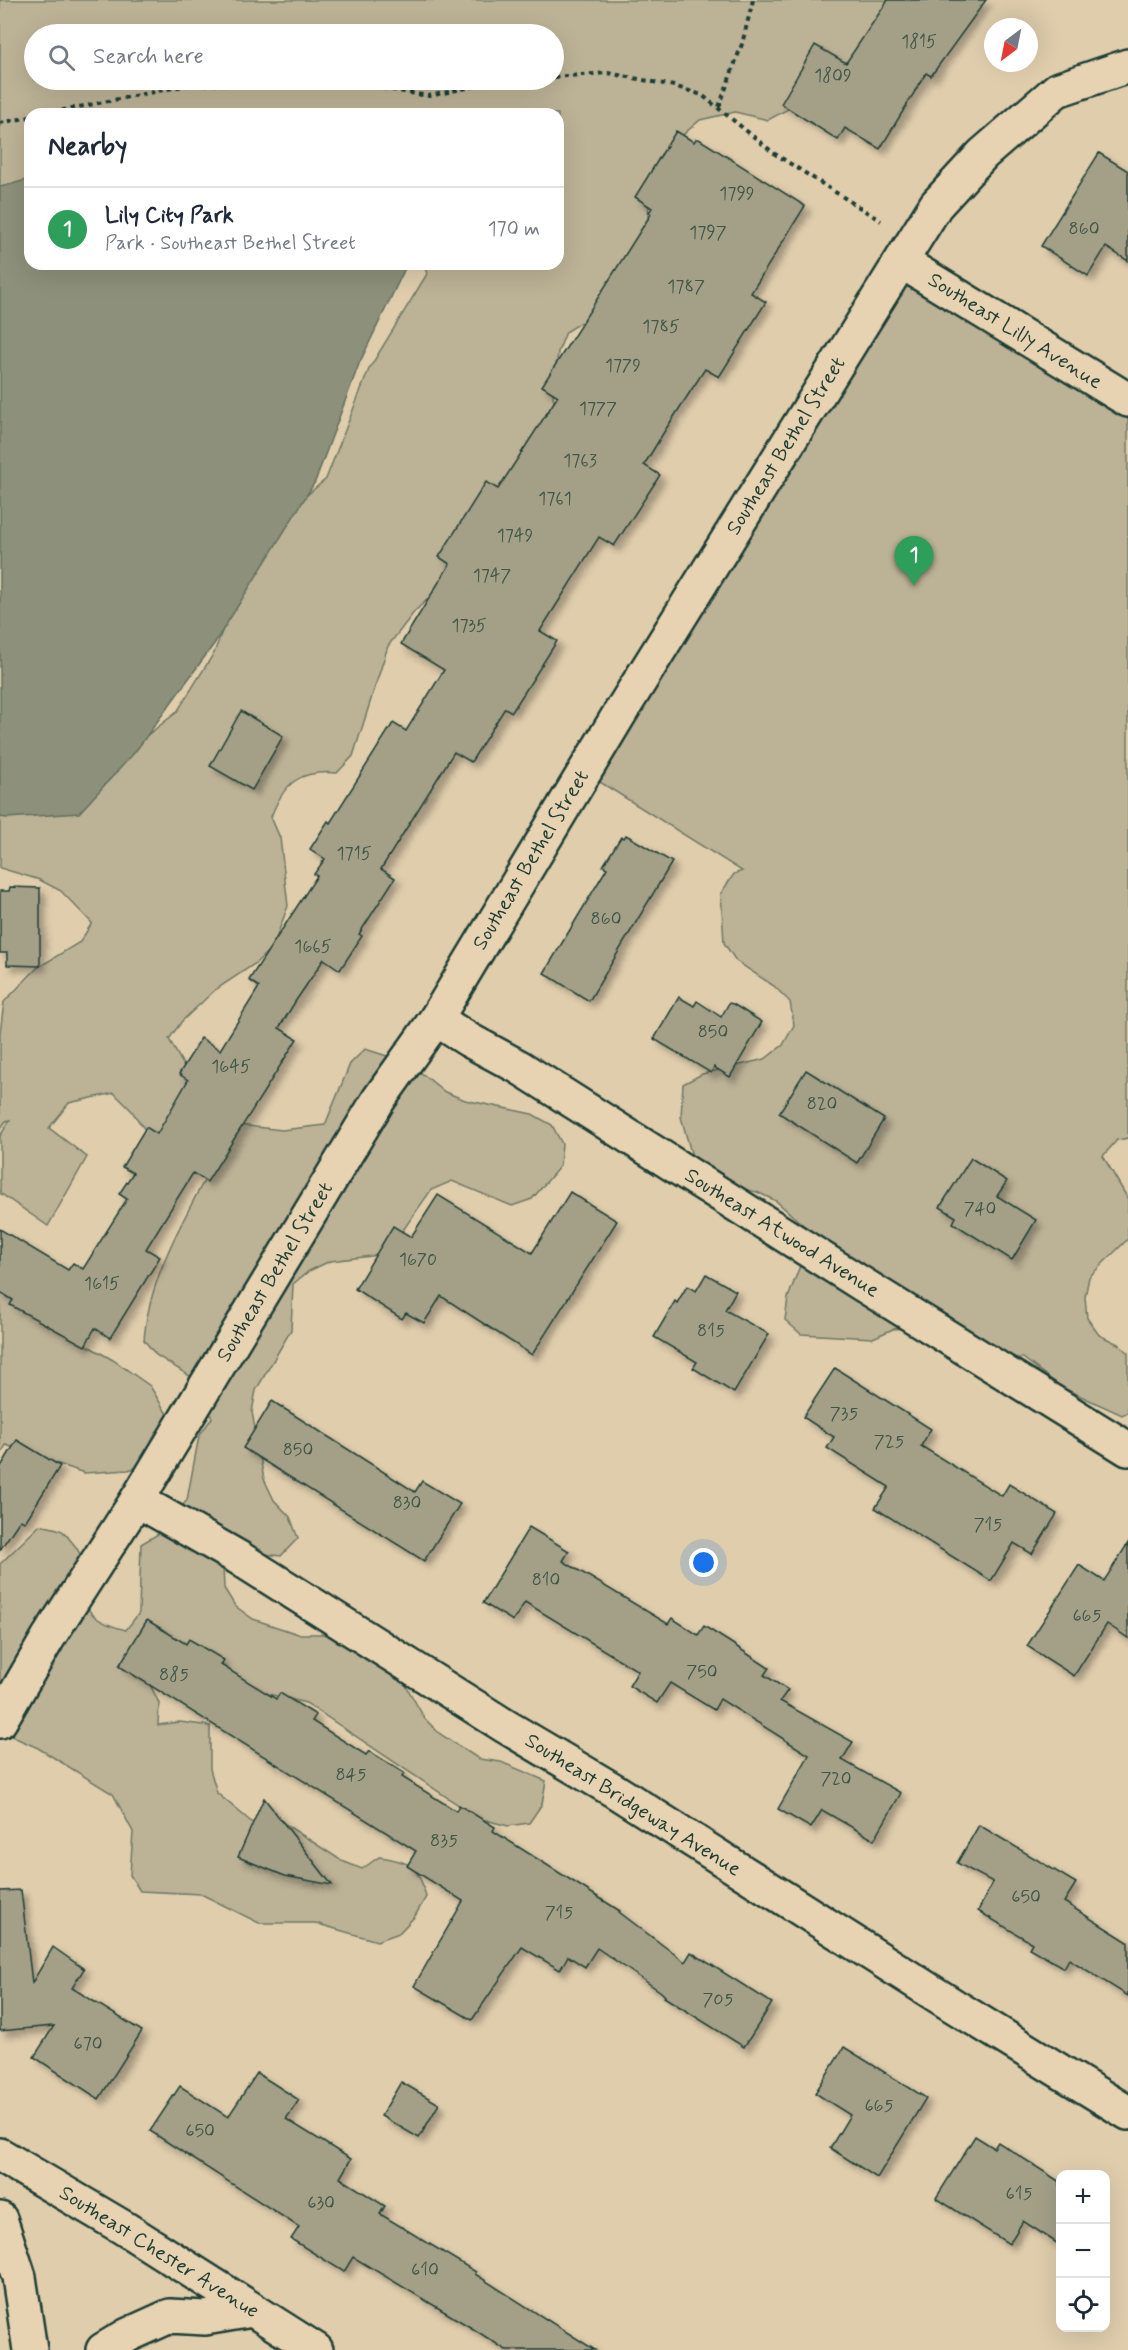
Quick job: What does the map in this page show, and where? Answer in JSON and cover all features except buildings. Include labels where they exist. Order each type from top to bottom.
[{"type":"street","name":"Southeast Bethel Street","points":[[0,1721],[48,1638],[137,1500],[379,1099],[436,1019],[620,713],[936,205],[991,147],[1057,90],[1128,66]]},
{"type":"street","name":"Southeast Lilly Avenue","points":[[902,262],[1128,400]]},
{"type":"street","name":"Southeast Atwood Avenue","points":[[436,1019],[529,1073],[1128,1449]]},
{"type":"street","name":"Southeast Bridgeway Avenue","points":[[137,1500],[239,1558],[1128,2113]]},
{"type":"street","name":"Southeast Chester Avenue","points":[[0,2156],[124,2228],[316,2350]]},
{"type":"street","points":[[0,2219],[19,2277],[30,2350]]},
{"type":"street","points":[[103,2350],[128,2335],[170,2316],[205,2318],[252,2310]]},
{"type":"path","points":[[719,107],[742,44],[753,0]]},
{"type":"path","points":[[564,75],[608,73],[674,86],[702,95],[775,154],[881,221]]},
{"type":"path","points":[[74,108],[163,90]]},
{"type":"path","points":[[393,90],[429,96],[457,90]]},
{"type":"path","points":[[0,123],[24,118]]},
{"type":"shaded area","points":[[0,0],[907,0],[810,112],[788,109],[768,120],[735,112],[700,120],[661,154],[651,175],[647,229],[601,310],[566,332],[558,352],[553,397],[561,436],[446,582],[415,611],[388,646],[353,756],[337,773],[313,774],[295,781],[276,805],[271,817],[280,838],[288,906],[273,946],[256,963],[215,990],[182,1021],[169,1039],[191,1079],[172,1138],[150,1137],[131,1110],[114,1093],[69,1103],[49,1128],[87,1157],[48,1226],[0,1193],[0,1136],[10,1120],[6,1121],[0,1129],[0,1033],[4,1002],[37,968],[80,942],[92,923],[61,891],[40,880],[0,868],[0,775],[123,754],[177,712],[214,653],[247,564],[281,517],[326,479],[369,369],[427,274],[426,270],[564,270],[564,108],[24,108],[24,192],[0,202]]},
{"type":"shaded area","points":[[24,181],[24,270],[404,270],[359,364],[315,482],[214,644],[135,752],[79,813],[7,818],[0,817],[0,187]]},
{"type":"shaded area","points":[[902,262],[1128,400],[1128,1138],[1117,1140],[1103,1156],[1128,1199],[1128,1239],[1089,1277],[1085,1297],[1087,1318],[1099,1335],[1118,1344],[1128,1353],[1128,1412],[1122,1415],[1061,1387],[1023,1358],[976,1357],[916,1327],[893,1329],[873,1338],[801,1334],[785,1320],[788,1298],[812,1233],[776,1201],[757,1192],[713,1183],[695,1167],[681,1117],[683,1084],[702,1074],[765,1059],[783,1045],[794,1025],[790,1002],[774,986],[736,961],[724,943],[721,893],[734,874],[742,871],[584,772]]},
{"type":"shaded area","points":[[365,1049],[409,1063],[445,1092],[465,1100],[532,1114],[552,1125],[562,1144],[560,1166],[532,1199],[512,1206],[452,1181],[431,1190],[392,1246],[372,1256],[330,1261],[309,1271],[293,1284],[291,1330],[256,1390],[252,1412],[264,1479],[274,1500],[290,1517],[298,1538],[281,1556],[239,1551],[223,1566],[224,1588],[235,1606],[253,1619],[298,1634],[322,1634],[344,1640],[402,1679],[425,1719],[440,1734],[479,1759],[501,1762],[546,1781],[542,1804],[529,1823],[508,1826],[478,1818],[306,1703],[264,1693],[179,1643],[137,1634],[136,1656],[159,1703],[158,1725],[180,1722],[210,1726],[210,1769],[217,1793],[255,1825],[279,1820],[342,1861],[362,1869],[379,1857],[406,1863],[412,1867],[420,1878],[426,1897],[415,1916],[399,1933],[377,1941],[315,1923],[259,1923],[201,1894],[140,1891],[130,1875],[133,1832],[113,1794],[38,1748],[0,1731],[0,1564],[40,1525],[60,1530],[81,1555],[86,1604],[92,1614],[105,1623],[126,1630],[139,1613],[141,1544],[160,1533],[187,1500],[199,1436],[212,1418],[196,1380],[156,1355],[144,1340],[154,1288],[175,1237],[200,1187],[226,1140],[239,1125],[282,1130],[325,1125],[350,1064]]},
{"type":"shaded area","points":[[0,1288],[49,1324],[113,1360],[150,1386],[176,1429],[149,1464],[128,1470],[84,1473],[6,1445],[0,1456]]},
{"type":"place","name":"Lily City Park","points":[[914,586]]}]
